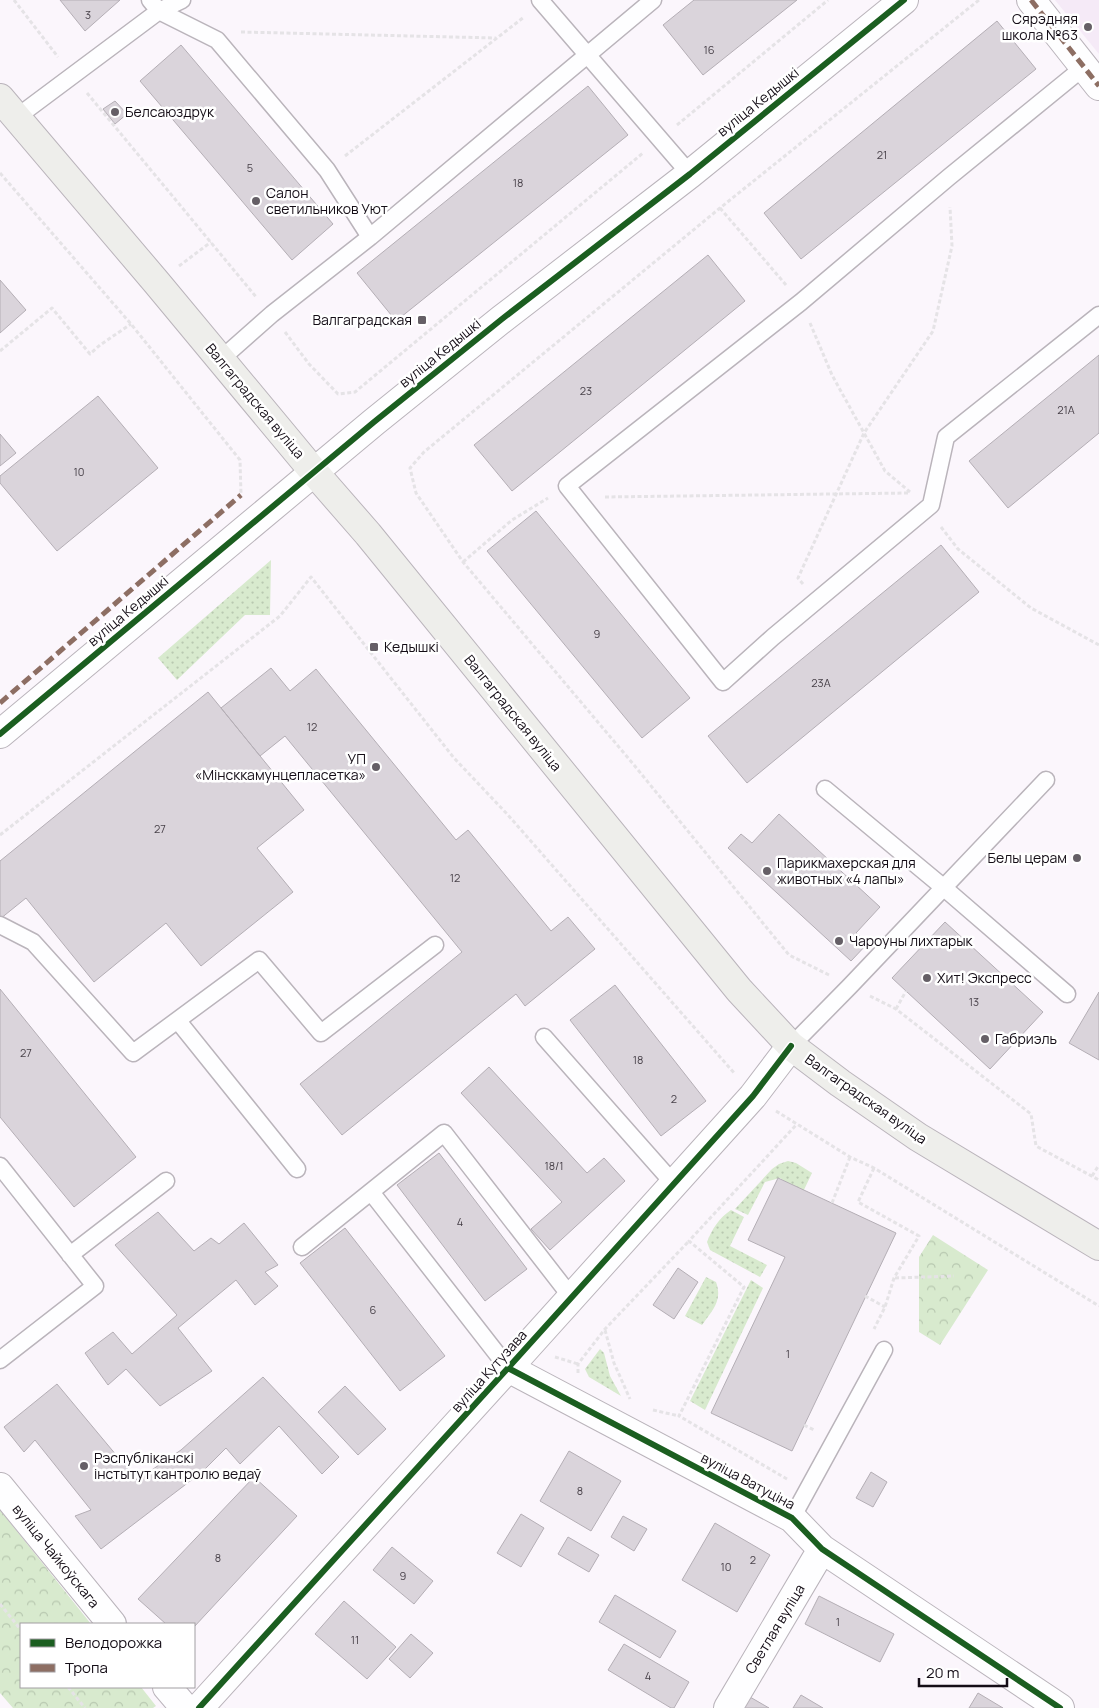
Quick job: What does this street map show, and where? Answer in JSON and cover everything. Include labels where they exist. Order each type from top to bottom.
[{"type":"main road","name":"Валгаградская вуліца","points":[[8,108],[368,534],[738,990],[791,1046],[840,1083],[918,1137],[1099,1246]]},
{"type":"street","name":"вуліца Кедышкі","points":[[0,734],[314,472],[502,319],[690,174],[904,0]]},
{"type":"street","points":[[1031,0],[1091,77]]},
{"type":"street","name":"вуліца Кутузава","points":[[199,1708],[753,1096],[791,1046]]},
{"type":"street","name":"вуліца Ватуціна","points":[[508,1368],[792,1518],[822,1549],[1060,1708]]},
{"type":"street","name":"вуліца Чайкоўскага","points":[[0,1487],[111,1623]]},
{"type":"street","name":"Светлая вуліца","points":[[728,1708],[822,1549]]},
{"type":"street","points":[[168,1688],[185,1708]]},
{"type":"lane","points":[[8,108],[73,76],[155,6],[182,0]]},
{"type":"lane","points":[[540,0],[690,174]]},
{"type":"lane","points":[[220,360],[272,314],[370,237],[653,0]]},
{"type":"lane","points":[[155,6],[217,40],[326,170],[370,237]]},
{"type":"lane","points":[[1091,77],[949,177],[572,492],[723,682],[773,637],[931,504],[946,437],[1099,315]]},
{"type":"lane","points":[[791,1046],[1046,780]]},
{"type":"lane","points":[[825,789],[944,887],[1067,994]]},
{"type":"lane","points":[[0,925],[32,942],[133,1053],[259,960],[322,1033],[435,945]]},
{"type":"lane","points":[[178,1021],[297,1169]]},
{"type":"lane","points":[[544,1036],[674,1184]]},
{"type":"lane","points":[[302,1247],[444,1132],[572,1298]]},
{"type":"lane","points":[[0,1166],[95,1286],[0,1360]]},
{"type":"lane","points":[[70,1255],[166,1181]]},
{"type":"lane","points":[[370,1192],[508,1368]]},
{"type":"lane","points":[[792,1518],[884,1350]]},
{"type":"path","points":[[14,0],[73,76],[272,314],[308,364],[338,394],[355,392],[828,0]]},
{"type":"path","points":[[979,0],[720,208],[424,452],[410,468],[416,493],[464,562],[634,764],[789,955],[896,1009],[1031,1114],[1036,1146],[1099,1180]]},
{"type":"path","points":[[326,170],[517,22]]},
{"type":"path","points":[[234,32],[496,38]]},
{"type":"path","points":[[0,173],[131,324],[240,460],[241,496]]},
{"type":"path","points":[[817,601],[798,578],[864,433],[933,331],[952,246],[949,177]]},
{"type":"path","points":[[464,562],[512,520],[572,492],[912,493],[886,471],[832,376],[801,302],[720,208]]},
{"type":"path","points":[[157,283],[211,242]]},
{"type":"path","points":[[0,351],[52,308],[90,354],[131,324]]},
{"type":"path","points":[[926,509],[958,549],[1031,608],[1099,645]]},
{"type":"path","points":[[0,835],[280,616],[311,577],[454,758],[508,815],[753,1096],[850,1157],[874,1168],[1099,1306]]},
{"type":"path","points":[[896,1009],[906,991]]},
{"type":"path","points":[[578,1377],[578,1364],[605,1330],[796,1124]]},
{"type":"path","points":[[832,1203],[850,1157]]},
{"type":"path","points":[[1092,1176],[1099,1165]]},
{"type":"path","points":[[872,1332],[885,1308],[894,1278],[919,1236],[858,1202],[874,1168]]},
{"type":"path","points":[[679,1416],[744,1286],[689,1241]]},
{"type":"path","points":[[894,1278],[954,1276]]},
{"type":"path","points":[[866,1296],[885,1308]]},
{"type":"path","points":[[605,1330],[614,1363],[633,1406]]},
{"type":"path","points":[[650,1409],[679,1416],[793,1483]]},
{"type":"path","points":[[0,1604],[20,1629]]},
{"type":"path","points":[[69,1688],[85,1708]]},
{"type":"shaded area","name":"Сярэдняя школа №63","points":[[1055,0],[1099,0],[1099,54]]},
{"type":"green space","points":[[271,560],[270,615],[245,615],[177,680],[158,658]]},
{"type":"green space","points":[[788,1161],[796,1163],[812,1173],[802,1194],[780,1178],[765,1182],[748,1215],[735,1209],[772,1169]]},
{"type":"green space","points":[[731,1210],[744,1217],[730,1246],[767,1265],[760,1277],[710,1250],[707,1242],[711,1233],[719,1220]]},
{"type":"green space","points":[[933,1235],[988,1270],[940,1345],[919,1332],[919,1257]]},
{"type":"green space","points":[[706,1277],[716,1282],[718,1295],[713,1310],[702,1325],[685,1316]]},
{"type":"green space","points":[[751,1280],[763,1288],[705,1410],[690,1401]]},
{"type":"green space","points":[[600,1349],[604,1353],[610,1376],[621,1396],[589,1377],[585,1369]]},
{"type":"green space","points":[[0,1510],[90,1623],[20,1623],[20,1688],[142,1688],[156,1706],[153,1708],[13,1708],[0,1693]]},
{"type":"building","points":[[60,0],[120,0],[85,31]]},
{"type":"building","points":[[694,0],[797,0],[703,75],[663,25]]},
{"type":"building","points":[[997,21],[1036,69],[801,259],[764,213]]},
{"type":"building","points":[[181,45],[333,224],[292,260],[140,81]]},
{"type":"building","points":[[588,86],[628,135],[396,321],[357,273]]},
{"type":"building","name":"Белсаюздрук","points":[[115,101],[127,114],[115,124],[103,109]]},
{"type":"building","points":[[708,255],[745,301],[512,491],[474,445]]},
{"type":"building","points":[[0,280],[26,310],[0,333]]},
{"type":"building","points":[[1099,355],[1099,433],[1008,508],[969,461]]},
{"type":"building","points":[[98,396],[158,468],[57,551],[0,483],[0,476]]},
{"type":"building","points":[[0,434],[16,453],[0,466]]},
{"type":"building","points":[[536,511],[690,698],[642,738],[487,551]]},
{"type":"building","points":[[941,545],[979,592],[747,783],[708,736]]},
{"type":"building","points":[[271,668],[290,691],[316,669],[456,840],[468,830],[551,931],[568,917],[595,949],[525,1006],[516,994],[342,1135],[300,1084],[462,952],[285,736],[260,756],[221,708]]},
{"type":"building","points":[[208,692],[304,810],[257,848],[293,892],[201,966],[166,923],[94,982],[26,898],[0,919],[0,861]]},
{"type":"building","points":[[779,814],[880,907],[856,933],[868,943],[851,961],[728,848],[741,834],[752,843]]},
{"type":"building","points":[[945,922],[1043,1012],[990,1069],[892,978]]},
{"type":"building","points":[[615,985],[706,1101],[661,1136],[570,1020]]},
{"type":"building","points":[[0,989],[136,1157],[74,1207],[0,1117]]},
{"type":"building","points":[[1099,992],[1099,1060],[1069,1043]]},
{"type":"building","points":[[489,1067],[587,1173],[604,1158],[625,1181],[550,1250],[531,1229],[562,1202],[461,1093]]},
{"type":"building","points":[[439,1153],[527,1269],[485,1301],[397,1185]]},
{"type":"building","points":[[778,1178],[896,1233],[792,1451],[711,1413],[785,1257],[748,1240]]},
{"type":"building","points":[[158,1212],[194,1251],[211,1238],[219,1244],[244,1223],[278,1265],[265,1272],[278,1286],[255,1305],[236,1280],[178,1328],[212,1371],[160,1406],[126,1369],[108,1385],[85,1353],[113,1332],[132,1354],[177,1315],[115,1245]]},
{"type":"building","points":[[345,1228],[445,1356],[400,1391],[300,1263]]},
{"type":"building","points":[[678,1268],[698,1282],[674,1319],[653,1305]]},
{"type":"building","points":[[263,1377],[339,1457],[322,1474],[279,1426],[240,1464],[226,1448],[202,1472],[101,1549],[75,1516],[91,1510],[35,1440],[24,1452],[4,1427],[57,1384],[137,1480],[181,1450]]},
{"type":"building","points":[[345,1386],[386,1429],[358,1455],[318,1412]]},
{"type":"building","points":[[569,1451],[621,1481],[591,1531],[540,1501]]},
{"type":"building","points":[[871,1472],[887,1482],[873,1507],[856,1498]]},
{"type":"building","points":[[254,1477],[297,1516],[195,1626],[195,1623],[165,1623],[138,1599]]},
{"type":"building","points":[[521,1514],[544,1528],[521,1567],[497,1553]]},
{"type":"building","points":[[623,1516],[647,1529],[634,1551],[611,1537]]},
{"type":"building","points":[[715,1523],[770,1555],[737,1612],[682,1580]]},
{"type":"building","points":[[568,1537],[599,1555],[589,1572],[558,1554]]},
{"type":"building","points":[[392,1547],[433,1581],[414,1604],[373,1570]]},
{"type":"building","points":[[615,1595],[676,1631],[660,1658],[599,1622]]},
{"type":"building","points":[[819,1596],[894,1634],[880,1662],[805,1624]]},
{"type":"building","points":[[344,1601],[396,1647],[367,1679],[315,1634]]},
{"type":"building","points":[[411,1634],[433,1653],[410,1678],[389,1659]]},
{"type":"building","points":[[624,1644],[689,1682],[674,1708],[608,1670]]},
{"type":"building","points":[[978,1693],[1003,1708],[969,1708]]},
{"type":"building","points":[[801,1695],[823,1708],[793,1708]]},
{"type":"building","points":[[750,1697],[769,1708],[743,1708]]},
{"type":"marked path","points":[[1031,0],[1099,86]]},
{"type":"marked path","points":[[0,703],[241,495]]},
{"type":"cycle path","points":[[0,734],[374,422],[502,319],[690,174],[904,0]]},
{"type":"cycle path","points":[[199,1708],[753,1096],[791,1046]]},
{"type":"cycle path","points":[[508,1368],[792,1518],[822,1549],[1060,1708]]},
{"type":"place","name":"Сярэдняя школа №63","points":[[1088,27]]},
{"type":"place","name":"Белсаюздрук","points":[[115,112]]},
{"type":"place","name":"Салон светильников Уют","points":[[256,201]]},
{"type":"place","name":"Валгаградская","points":[[422,320]]},
{"type":"place","name":"Кедышкі","points":[[374,647]]},
{"type":"place","name":"УП «Мінсккамунцепласетка»","points":[[376,767]]},
{"type":"place","name":"Белы церам","points":[[1077,858]]},
{"type":"place","name":"Парикмахерская для животных «4 лапы»","points":[[767,871]]},
{"type":"place","name":"Чароуны лихтарык","points":[[839,941]]},
{"type":"place","name":"Хит! Экспресс","points":[[927,978]]},
{"type":"place","name":"Габриэль","points":[[985,1039]]},
{"type":"place","name":"Рэспубліканскі інстытут кантролю ведаў","points":[[84,1466]]}]
